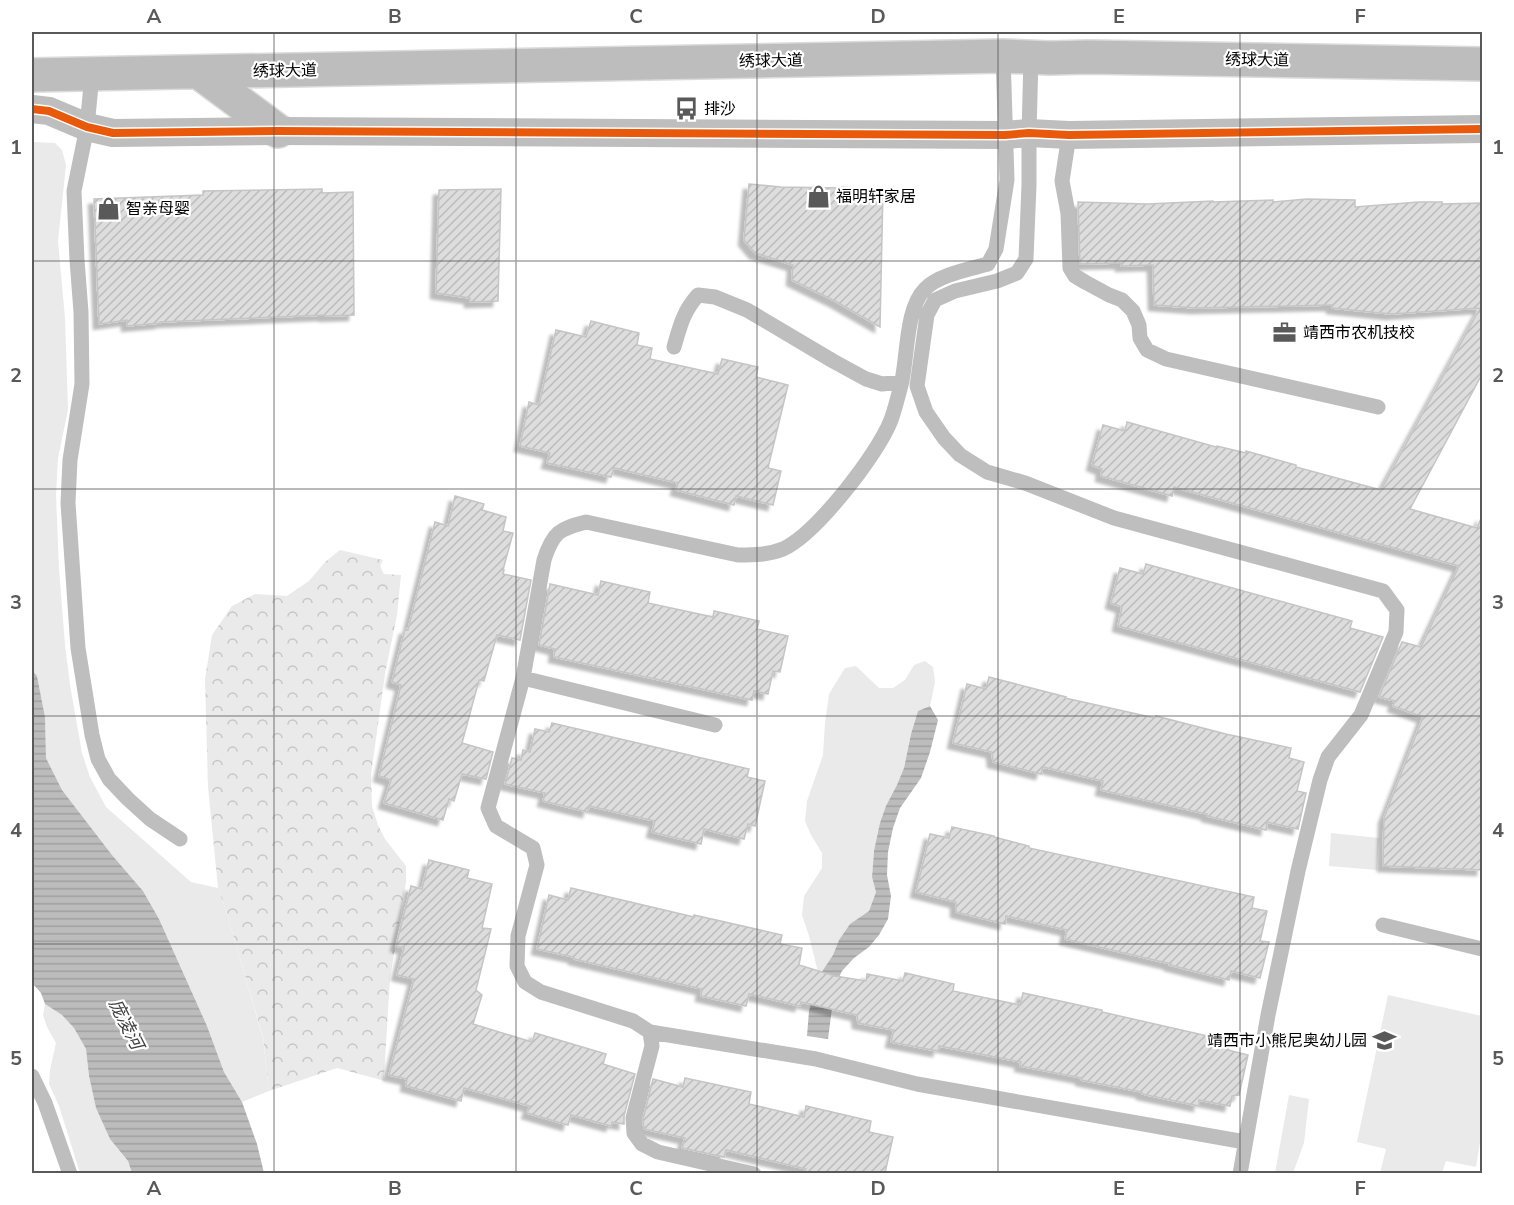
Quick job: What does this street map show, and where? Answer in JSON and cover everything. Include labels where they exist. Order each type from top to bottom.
[{"type":"main road","name":"绣球大道","points":[[61,75],[1017,57],[1482,64]]},
{"type":"main road","points":[[200,73],[278,131]]},
{"type":"street","points":[[32,109],[49,111],[87,128],[113,133],[278,131],[1069,135],[1482,129]]},
{"type":"lane","points":[[1017,57],[1017,134],[996,249],[988,264],[945,276],[925,288],[914,307],[902,382],[890,422],[868,463],[810,530],[784,548],[760,555],[738,555],[586,522],[565,528],[550,542],[544,560],[523,678],[488,808],[496,826],[533,848],[537,865],[518,936],[517,966],[525,982],[541,993],[633,1021],[650,1032],[816,1059],[917,1084],[1245,1142]]},
{"type":"lane","points":[[1017,57],[1017,134],[1029,185],[1026,260],[1017,273],[997,281],[955,291],[935,300],[927,315],[917,386],[926,412],[944,438],[960,455],[987,472],[1025,483],[1114,518],[1383,591],[1397,610],[1396,632],[1361,715],[1328,757],[1320,780],[1272,993],[1240,1173]]},
{"type":"lane","points":[[61,75],[87,128],[74,191],[76,260],[81,312],[82,384],[70,460],[68,503],[78,648],[98,759],[109,779],[128,800],[150,819],[180,839]]},
{"type":"lane","points":[[1069,135],[1062,181],[1068,213],[1070,268],[1075,276],[1122,300],[1133,311],[1140,338],[1147,350],[1166,359],[1378,407]]},
{"type":"lane","points":[[674,347],[682,319],[689,306],[698,296],[715,297],[747,310],[833,362],[866,379],[882,384],[902,382]]},
{"type":"lane","points":[[523,678],[715,725]]},
{"type":"lane","points":[[1383,925],[1482,949]]},
{"type":"lane","points":[[650,1032],[652,1046],[633,1118],[634,1132],[642,1144],[658,1152],[754,1173]]},
{"type":"lane","points":[[32,1076],[45,1103],[70,1173]]},
{"type":"green space","points":[[32,142],[55,143],[62,150],[66,165],[58,241],[65,318],[68,410],[58,458],[56,495],[65,645],[82,753],[90,777],[106,807],[191,882],[218,888],[263,1038],[269,1091],[242,1102],[224,1072],[207,1026],[159,919],[143,891],[62,790],[46,758],[45,717],[37,676],[32,670]]},
{"type":"green space","points":[[340,550],[383,560],[380,566],[384,574],[401,575],[397,615],[385,674],[371,775],[372,806],[378,825],[385,839],[406,866],[406,882],[390,978],[385,1081],[337,1068],[269,1091],[263,1037],[218,888],[208,787],[205,679],[212,635],[232,606],[255,594],[287,596],[309,581],[325,562]]},
{"type":"green space","points":[[925,661],[933,667],[935,682],[930,706],[918,711],[904,768],[874,851],[872,877],[876,892],[869,911],[850,924],[819,976],[802,915],[804,896],[822,868],[822,853],[805,821],[807,801],[823,755],[829,694],[845,668],[856,666],[879,688],[893,688],[905,680],[914,665]]},
{"type":"green space","points":[[1331,833],[1379,838],[1377,870],[1329,866]]},
{"type":"green space","points":[[1388,995],[1482,1016],[1482,1129],[1476,1167],[1446,1161],[1442,1173],[1380,1173],[1386,1149],[1357,1142]]},
{"type":"green space","points":[[45,1004],[62,1015],[74,1028],[86,1049],[96,1108],[110,1139],[128,1161],[132,1173],[80,1173],[59,1106],[49,1084],[56,1043],[43,1015]]},
{"type":"green space","points":[[1289,1095],[1309,1099],[1304,1143],[1293,1173],[1275,1173]]},
{"type":"water","name":"庞凌河","points":[[32,670],[37,676],[45,717],[46,758],[62,790],[143,891],[159,919],[207,1026],[224,1072],[242,1102],[257,1144],[264,1173],[132,1173],[128,1161],[110,1139],[96,1108],[86,1049],[74,1028],[62,1015],[45,1004],[41,993],[32,983]]},
{"type":"water","points":[[930,706],[938,720],[930,752],[921,778],[900,808],[888,852],[887,875],[891,896],[888,919],[869,947],[842,971],[835,985],[828,1039],[807,1036],[809,1011],[819,976],[850,924],[869,911],[876,892],[872,877],[874,851],[880,823],[904,768],[918,711]]},
{"type":"building","points":[[749,184],[883,190],[880,327],[792,280],[793,265],[755,253],[744,240]]},
{"type":"building","points":[[322,189],[322,193],[353,192],[354,315],[160,322],[127,326],[127,320],[99,324],[94,199],[203,195],[203,191]]},
{"type":"building","points":[[501,189],[498,301],[470,302],[470,298],[436,293],[439,190]]},
{"type":"building","points":[[1307,199],[1355,200],[1355,207],[1419,202],[1482,203],[1482,374],[1410,509],[1477,528],[1482,516],[1482,870],[1383,866],[1384,818],[1423,717],[1393,706],[1395,701],[1379,697],[1402,642],[1421,647],[1459,566],[1174,487],[1172,496],[1101,476],[1102,469],[1092,465],[1103,425],[1125,431],[1127,422],[1216,447],[1246,453],[1246,451],[1381,490],[1480,308],[1391,314],[1332,308],[1332,305],[1196,308],[1154,305],[1153,265],[1080,264],[1078,202],[1147,204],[1273,200],[1273,202]]},
{"type":"building","points":[[591,321],[639,333],[637,345],[652,348],[650,359],[718,374],[722,359],[758,367],[756,377],[788,385],[768,468],[781,471],[773,505],[736,496],[734,505],[676,490],[678,483],[614,468],[611,477],[547,463],[550,453],[520,446],[529,402],[539,405],[556,330],[586,337]]},
{"type":"building","points":[[455,496],[484,504],[482,510],[506,517],[503,531],[513,533],[503,574],[531,580],[520,640],[497,635],[484,681],[479,680],[462,743],[493,752],[486,779],[462,774],[454,801],[449,799],[443,820],[384,803],[391,780],[379,776],[401,685],[392,682],[405,629],[408,630],[435,522],[448,526]]},
{"type":"building","points":[[1146,564],[1352,621],[1350,628],[1383,637],[1360,692],[1118,626],[1122,607],[1111,603],[1120,568],[1143,574]]},
{"type":"building","points":[[601,581],[650,592],[648,603],[713,617],[714,611],[759,621],[757,629],[788,636],[780,672],[773,671],[768,694],[754,691],[752,700],[554,657],[555,649],[539,645],[550,584],[598,595]]},
{"type":"building","points":[[989,677],[1065,698],[1155,718],[1156,716],[1291,748],[1289,758],[1304,762],[1297,791],[1306,793],[1298,829],[1267,822],[1266,830],[1101,790],[1103,781],[1043,767],[1041,774],[993,762],[992,752],[953,743],[967,684],[986,689]]},
{"type":"building","points":[[552,723],[749,769],[747,777],[765,781],[755,826],[748,824],[744,839],[704,829],[701,844],[652,832],[655,821],[589,806],[588,812],[543,801],[545,793],[505,784],[512,758],[521,760],[523,750],[530,752],[535,729],[549,732]]},
{"type":"building","points":[[952,827],[994,836],[1029,846],[1029,848],[1254,897],[1252,908],[1267,911],[1260,941],[1269,942],[1260,978],[1231,971],[1229,980],[1065,939],[1067,930],[1006,916],[1005,924],[956,912],[956,902],[916,892],[930,834],[949,838]]},
{"type":"building","points":[[429,860],[469,870],[467,878],[492,884],[482,928],[491,929],[476,990],[482,995],[473,1024],[532,1042],[535,1033],[606,1054],[603,1064],[635,1074],[624,1124],[612,1122],[611,1126],[571,1115],[568,1125],[527,1113],[530,1106],[464,1088],[461,1101],[406,1086],[407,1079],[389,1075],[414,979],[397,975],[404,948],[396,946],[411,886],[422,889]]},
{"type":"building","points":[[571,888],[782,935],[780,944],[802,948],[799,965],[835,976],[866,981],[867,974],[903,981],[905,973],[954,984],[953,991],[1020,1005],[1023,993],[1230,1041],[1228,1050],[1248,1055],[1239,1095],[1232,1096],[1230,1106],[1199,1100],[1199,1106],[1081,1080],[1082,1078],[1020,1066],[1021,1062],[939,1046],[938,1051],[891,1042],[894,1030],[858,1023],[857,1015],[801,1002],[800,1006],[749,994],[746,1006],[701,996],[702,989],[537,949],[549,895],[568,900]]},
{"type":"building","points":[[685,1078],[751,1092],[749,1104],[804,1117],[806,1106],[871,1121],[869,1132],[893,1137],[885,1173],[805,1173],[806,1169],[726,1150],[724,1157],[682,1148],[685,1138],[644,1129],[643,1119],[653,1079],[683,1087]]},
{"type":"cycle path","points":[[32,109],[49,111],[87,127],[113,133],[278,131],[1069,135],[1482,129]]},
{"type":"place","name":"排沙","points":[[686,109]]},
{"type":"place","name":"福明轩家居","points":[[818,197]]},
{"type":"place","name":"智亲母婴","points":[[108,209]]},
{"type":"place","name":"靖西市农机技校","points":[[1285,333]]},
{"type":"place","name":"靖西市小熊尼奥幼儿园","points":[[1385,1041]]}]
